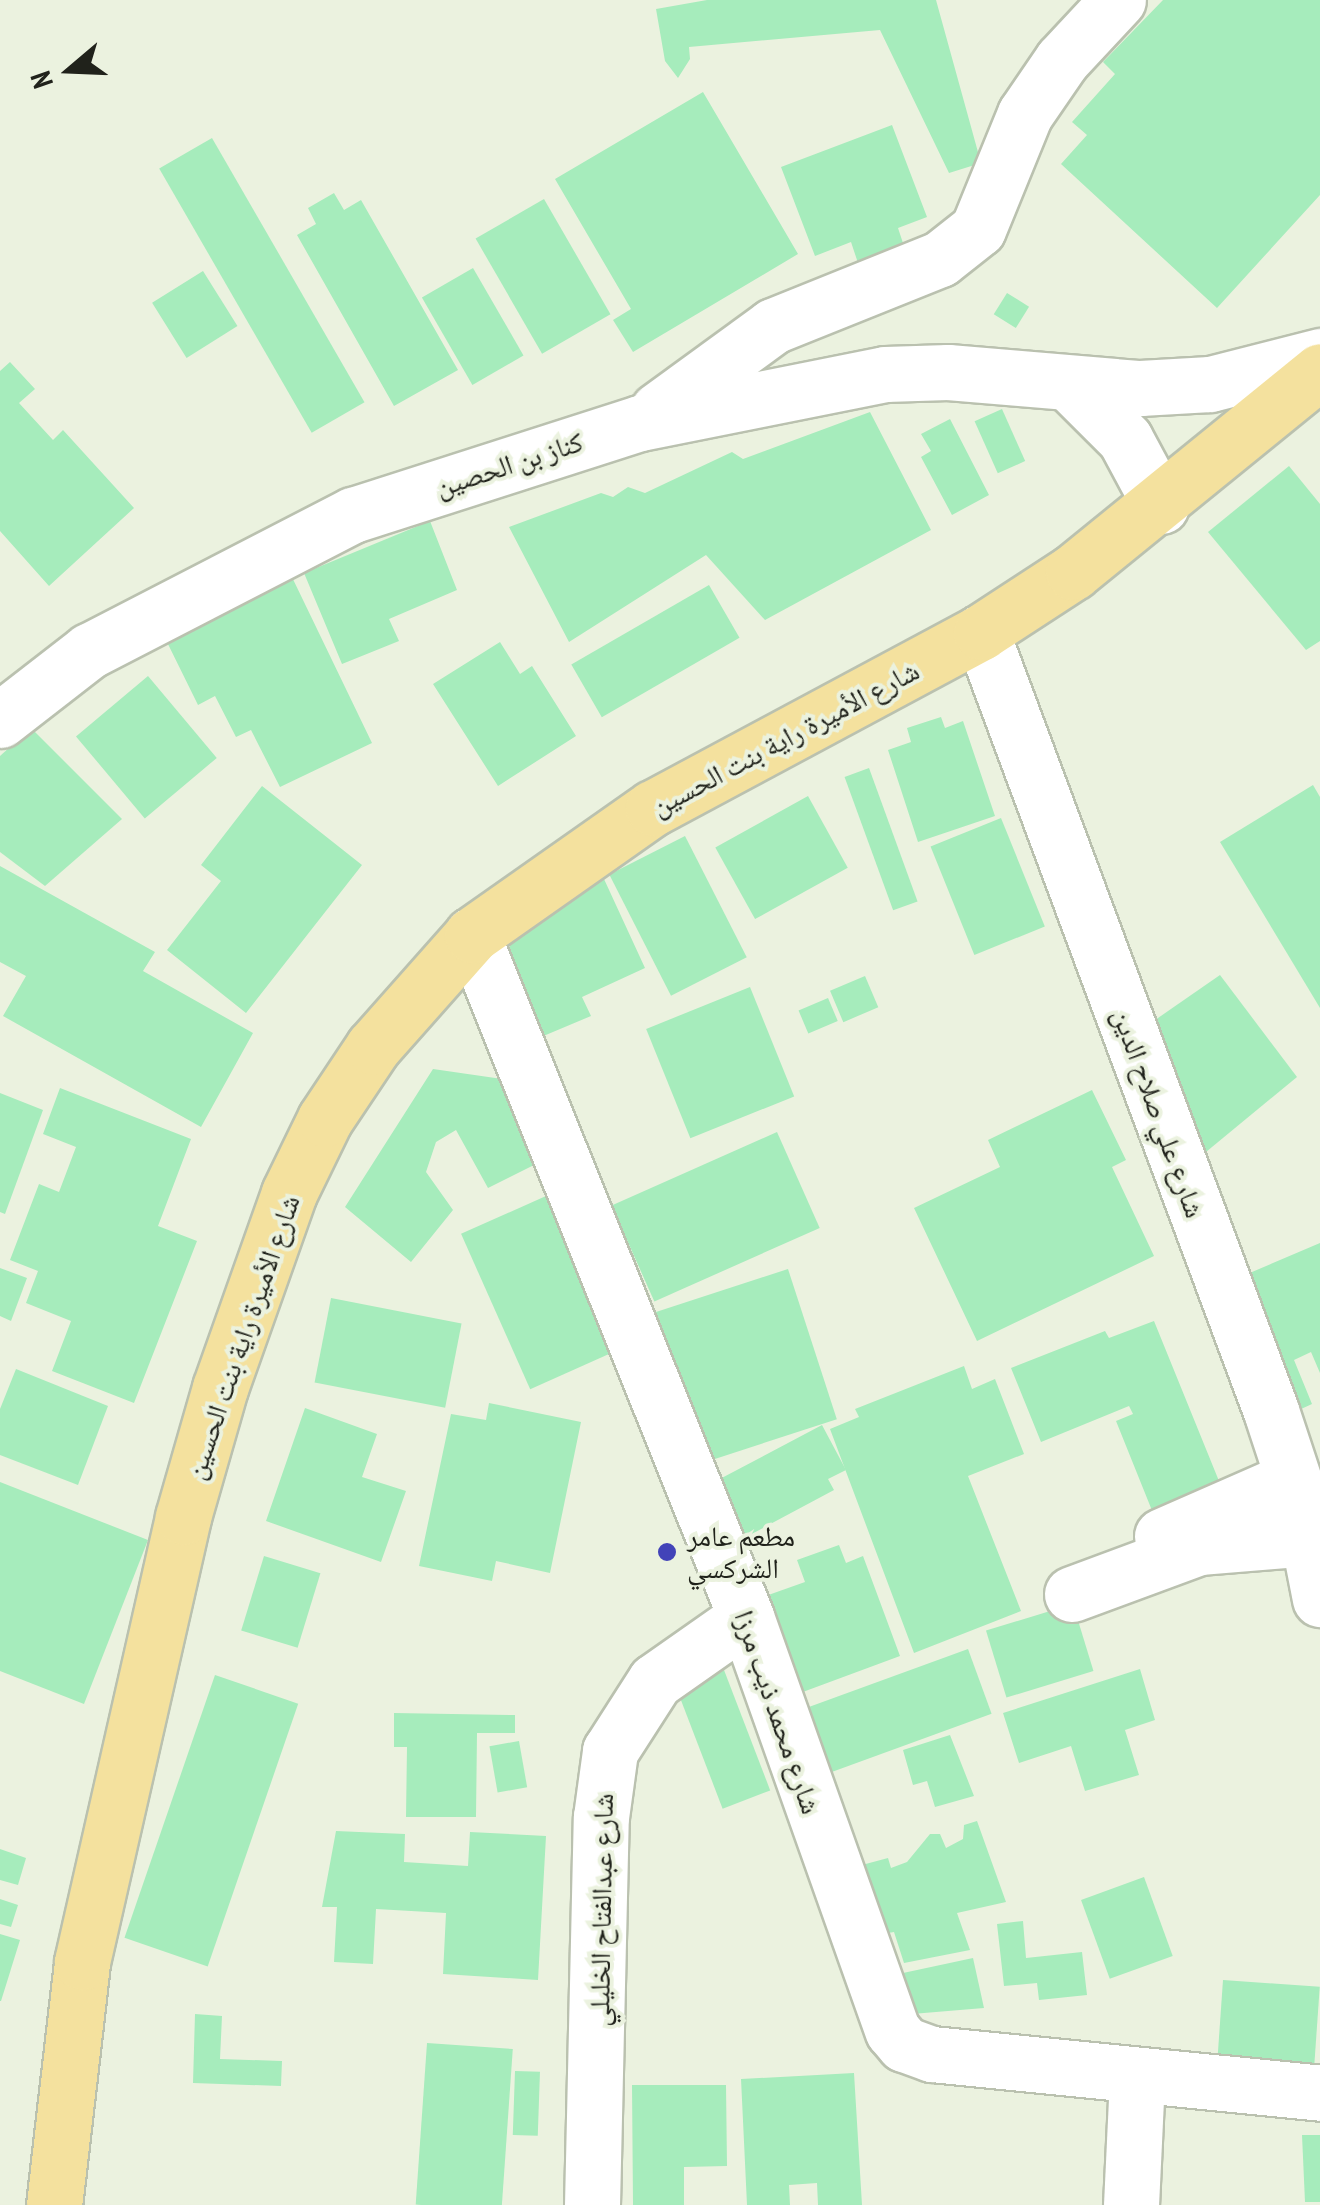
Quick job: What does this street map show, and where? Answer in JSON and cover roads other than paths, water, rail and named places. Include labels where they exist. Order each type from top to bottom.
[{"type":"main road","name":"شارع الأميرة راية بنت الحسين","points":[[54,2205],[82,1962],[139,1696],[220,1388],[289,1193],[325,1119],[373,1047],[472,935],[652,808],[981,632],[1162,506],[1320,371]]},
{"type":"street","points":[[640,423],[773,326],[940,259],[968,238],[994,203],[1031,104],[1062,60],[1118,0]]},
{"type":"street","name":"كناز بن الحصين","points":[[0,720],[89,651],[353,515],[640,423],[886,374],[948,372],[1070,384],[1210,384],[1320,356]]},
{"type":"street","points":[[1070,384],[1125,439],[1162,506]]},
{"type":"street","name":"شارع علي صلاح الدين","points":[[981,632],[1306,1503],[1320,1599]]},
{"type":"street","name":"شارع محمد ذيب مرزا","points":[[472,935],[746,1617],[893,2031],[919,2052],[1137,2079],[1320,2093]]},
{"type":"street","points":[[1140,1546],[1306,1503]]},
{"type":"street","points":[[1072,1594],[1306,1503]]},
{"type":"street","name":"شارع عبدالفتاح الخليلي","points":[[592,2205],[601,1817],[610,1751],[655,1681],[746,1617]]},
{"type":"street","points":[[1131,2205],[1137,2079]]},
{"type":"place","name":"مطعم عامر الشركسي","points":[[667,1552]]}]
